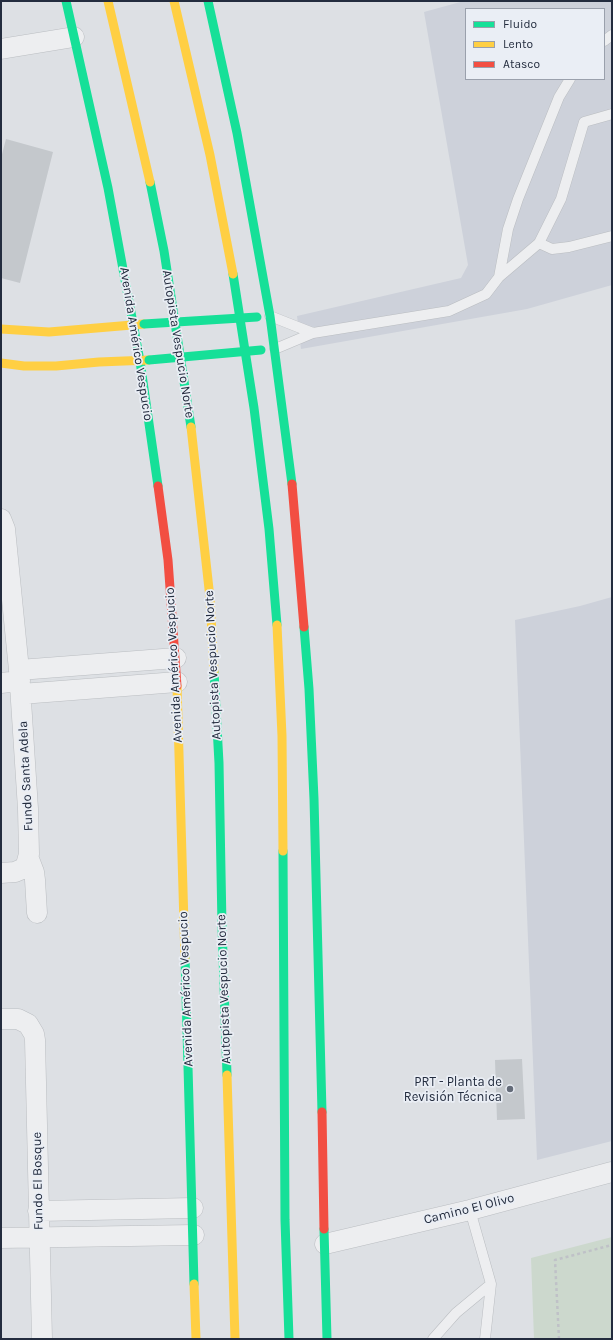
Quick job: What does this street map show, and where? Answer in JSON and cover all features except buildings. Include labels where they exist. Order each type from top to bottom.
[{"type":"main road","name":"Avenida Américo Vespucio","points":[[66,1],[108,188],[134,326],[145,361],[166,541],[177,682],[196,1339]]},
{"type":"main road","name":"Autopista Vespucio Norte","points":[[108,1],[153,196],[164,251],[191,427],[209,590],[214,650],[219,763],[222,926],[235,1339]]},
{"type":"main road","points":[[174,1],[210,155],[236,290],[254,408],[271,543],[282,736],[285,1220],[289,1339]]},
{"type":"main road","points":[[208,1],[237,133],[270,316],[291,474],[301,580],[309,689],[314,799],[327,1339]]},
{"type":"main road","points":[[1,329],[49,332],[270,316]]},
{"type":"main road","points":[[1,363],[24,366],[56,366],[99,362],[145,361],[275,349]]},
{"type":"street","points":[[1,49],[74,37]]},
{"type":"street","name":"Fundo Santa Adela","points":[[1,519],[5,529],[15,682],[28,809],[28,862],[34,872],[37,913]]},
{"type":"street","points":[[15,682],[176,658]]},
{"type":"street","points":[[15,682],[177,682]]},
{"type":"street","points":[[1,873],[15,872],[22,869],[28,862]]},
{"type":"street","name":"Fundo El Bosque","points":[[1,1019],[18,1019],[28,1024],[34,1034],[35,1040],[38,1239],[42,1339]]},
{"type":"street","name":"Camino El Olivo","points":[[325,1244],[470,1210],[612,1172]]},
{"type":"street","points":[[38,1212],[193,1208]]},
{"type":"street","points":[[111,1210],[112,1237]]},
{"type":"street","points":[[1,1238],[38,1239],[194,1236]]},
{"type":"lane","points":[[499,277],[508,230],[518,199],[558,97],[569,80]]},
{"type":"lane","points":[[275,349],[313,333],[448,311],[486,294],[499,277],[539,243],[561,199],[584,122],[612,114]]},
{"type":"lane","points":[[539,243],[552,250],[612,236]]},
{"type":"lane","points":[[270,316],[313,333]]},
{"type":"lane","points":[[470,1210],[491,1284],[485,1339]]},
{"type":"lane","points":[[433,1339],[456,1313],[491,1284]]},
{"type":"path","points":[[559,1339],[555,1260],[612,1245]]},
{"type":"shaded area","points":[[464,1],[612,1],[612,285],[527,309],[301,349],[297,316],[461,278],[468,265],[424,12]]},
{"type":"shaded area","points":[[612,597],[612,1141],[537,1160],[515,620],[580,606]]},
{"type":"shaded area","points":[[612,1237],[612,1339],[534,1339],[531,1258]]},
{"type":"traffic: fast","points":[[66,1],[108,188],[140,361],[158,486]]},
{"type":"traffic: fast","points":[[208,1],[237,133],[270,316],[292,484]]},
{"type":"traffic: fast","points":[[150,182],[164,251],[191,427]]},
{"type":"traffic: fast","points":[[233,274],[254,408],[269,529],[277,625]]},
{"type":"traffic: fast","points":[[144,324],[257,317]]},
{"type":"traffic: fast","points":[[149,360],[261,350]]},
{"type":"traffic: fast","points":[[304,627],[309,689],[314,799],[322,1112]]},
{"type":"traffic: fast","points":[[214,672],[219,763],[227,1075]]},
{"type":"traffic: fast","points":[[283,851],[285,1220],[289,1339]]},
{"type":"traffic: fast","points":[[185,958],[194,1284]]},
{"type":"traffic: fast","points":[[324,1229],[327,1339]]},
{"type":"traffic: slow","points":[[108,1],[150,182]]},
{"type":"traffic: slow","points":[[174,1],[210,155],[233,274]]},
{"type":"traffic: slow","points":[[1,329],[49,332],[144,324]]},
{"type":"traffic: slow","points":[[1,363],[24,366],[56,366],[99,362],[149,360]]},
{"type":"traffic: slow","points":[[191,427],[210,598],[214,672]]},
{"type":"traffic: slow","points":[[277,625],[282,736],[283,851]]},
{"type":"traffic: slow","points":[[177,686],[185,958]]},
{"type":"traffic: slow","points":[[227,1075],[235,1339]]},
{"type":"traffic: slow","points":[[194,1284],[196,1339]]},
{"type":"traffic: jam","points":[[292,484],[304,627]]},
{"type":"traffic: jam","points":[[158,486],[168,560],[177,686]]},
{"type":"traffic: jam","points":[[322,1112],[324,1229]]},
{"type":"place","name":"PRT - Planta de Revisión Técnica","points":[[510,1089]]}]
